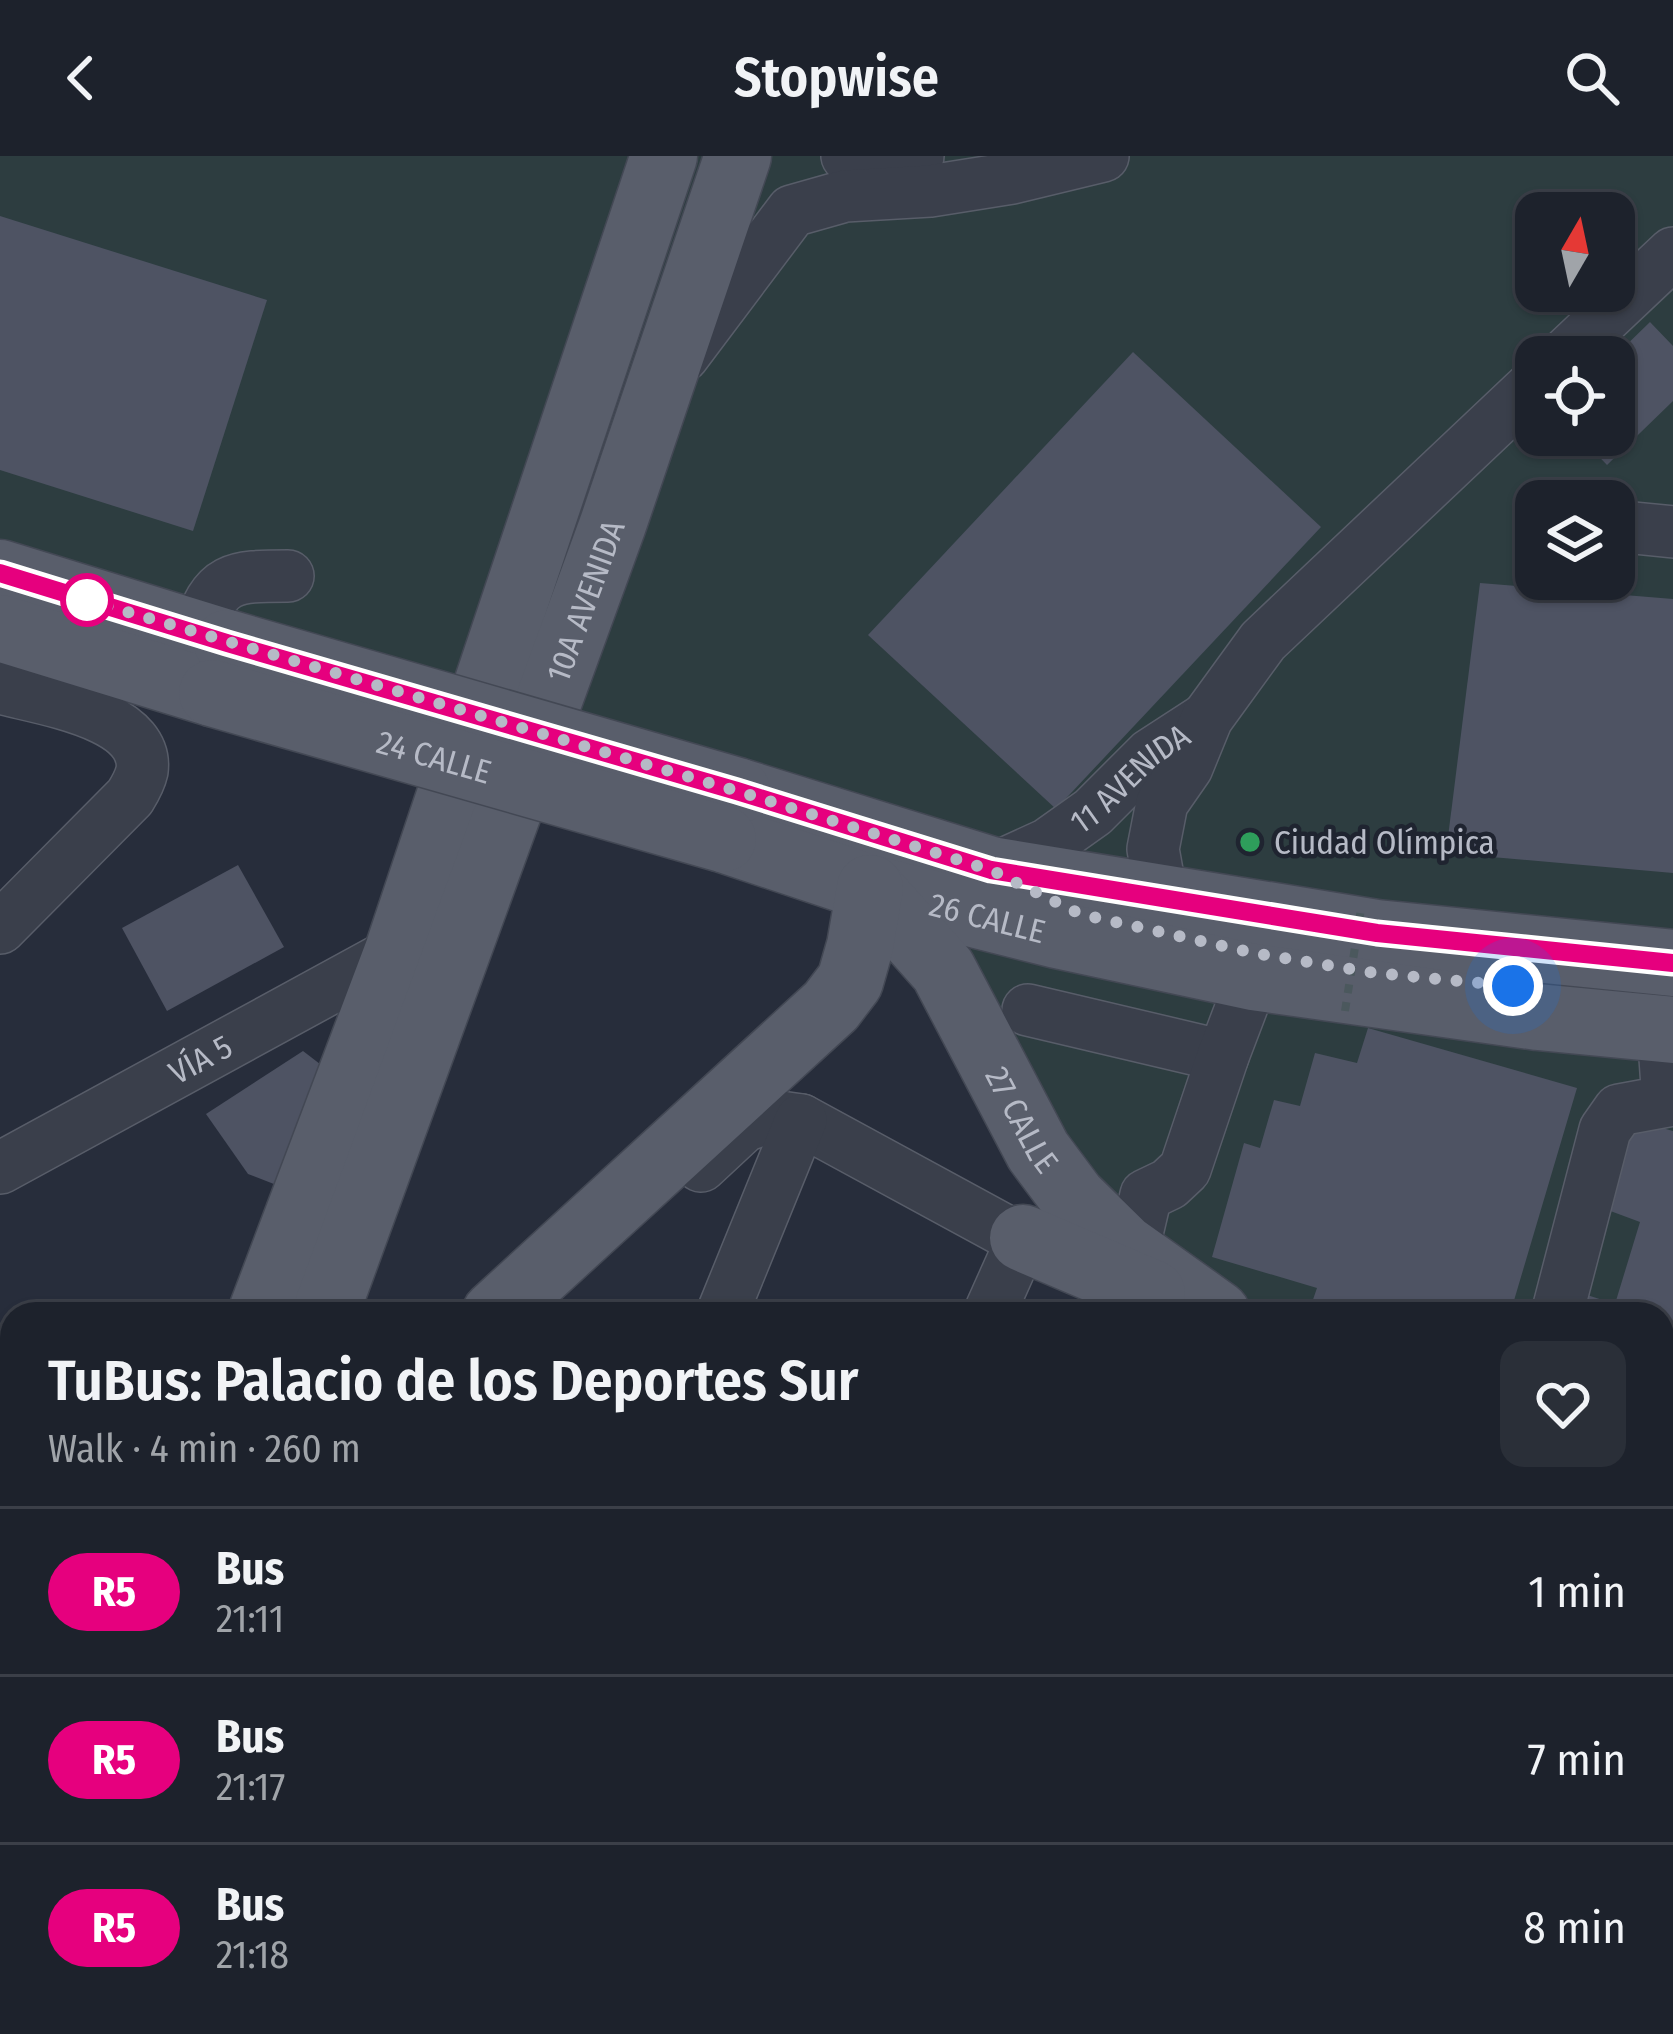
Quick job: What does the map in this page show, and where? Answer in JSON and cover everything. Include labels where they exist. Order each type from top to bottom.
[{"type":"main road","name":"10A AVENIDA","points":[[277,1302],[664,156]]},
{"type":"main road","name":"10A AVENIDA","points":[[278,1302],[613,524],[738,156]]},
{"type":"main road","points":[[547,502],[613,524]]},
{"type":"main road","name":"24 CALLE","points":[[0,573],[212,656],[730,815],[991,870]]},
{"type":"main road","name":"24 CALLE","points":[[0,628],[212,656]]},
{"type":"main road","name":"24 CALLE","points":[[730,815],[870,888]]},
{"type":"main road","points":[[991,870],[1080,914],[1254,953],[1670,1020]]},
{"type":"main road","name":"26 CALLE","points":[[991,870],[1377,933],[1673,963]]},
{"type":"main road","points":[[508,1302],[831,1006],[850,981],[870,888]]},
{"type":"main road","name":"26 CALLE","points":[[870,888],[1253,977],[1538,1017],[1670,1020]]},
{"type":"main road","name":"27 CALLE","points":[[870,888],[943,970],[1038,1151],[1072,1198],[1123,1247],[1199,1302]]},
{"type":"main road","points":[[1022,1238],[1174,1302]]},
{"type":"street","points":[[847,156],[910,157]]},
{"type":"street","points":[[661,385],[792,211],[845,196],[930,191],[1012,178],[1103,156]]},
{"type":"street","points":[[1585,336],[1673,253]]},
{"type":"street","points":[[1162,898],[1153,848],[1162,802],[1187,767],[1208,718],[1263,641],[1515,403]]},
{"type":"street","points":[[1635,528],[1673,532]]},
{"type":"street","points":[[212,656],[204,614],[223,584],[240,577],[288,576]]},
{"type":"street","points":[[0,688],[103,717],[129,732],[142,757],[141,775],[130,797],[0,928]]},
{"type":"street","name":"11 AVENIDA","points":[[991,870],[1063,834],[1093,812],[1150,755],[1208,718]]},
{"type":"street","name":"VÍA 5","points":[[0,1168],[398,951]]},
{"type":"street","points":[[1142,1212],[1185,1169],[1253,977]]},
{"type":"street","points":[[1028,1010],[1222,1056]]},
{"type":"street","points":[[1560,1302],[1604,1130],[1619,1110],[1671,1101],[1670,1020]]},
{"type":"street","points":[[556,1302],[744,1126],[773,1116],[801,1120],[1022,1238],[1126,1302]]},
{"type":"street","points":[[727,1302],[801,1120]]},
{"type":"street","points":[[994,1302],[1022,1238]]},
{"type":"path","points":[[1345,1011],[1361,909]]},
{"type":"shaded area","name":"Ciudad Olímpica","points":[[0,156],[1673,156],[1673,1302],[1229,1302],[1096,1201],[958,962],[0,553]]},
{"type":"building","points":[[0,216],[267,300],[193,531],[0,470]]},
{"type":"building","points":[[1650,322],[1673,346],[1673,401],[1635,438],[1635,337]]},
{"type":"building","points":[[1133,352],[1321,527],[1056,809],[868,635]]},
{"type":"building","points":[[1480,583],[1515,586],[1515,600],[1673,599],[1673,873],[1446,853]]},
{"type":"building","points":[[238,865],[284,947],[167,1011],[122,928]]},
{"type":"building","points":[[1368,1028],[1577,1088],[1514,1302],[1312,1302],[1317,1288],[1212,1257],[1244,1143],[1260,1148],[1274,1100],[1300,1106],[1315,1053],[1357,1063]]},
{"type":"building","points":[[303,1051],[320,1064],[279,1186],[248,1174],[206,1114]]},
{"type":"building","points":[[1634,1120],[1673,1131],[1673,1302],[1616,1302],[1640,1222],[1605,1209]]},
{"type":"building","points":[[1584,1294],[1609,1302],[1582,1302]]},
{"type":"bus line","name":"R5","points":[[0,573],[991,870],[1377,933],[1673,963]]},
{"type":"place","name":"Ciudad Olímpica","points":[[1250,842]]},
{"type":"route","points":[[87,600],[991,870],[1080,914],[1254,953],[1375,973],[1513,986]]}]
